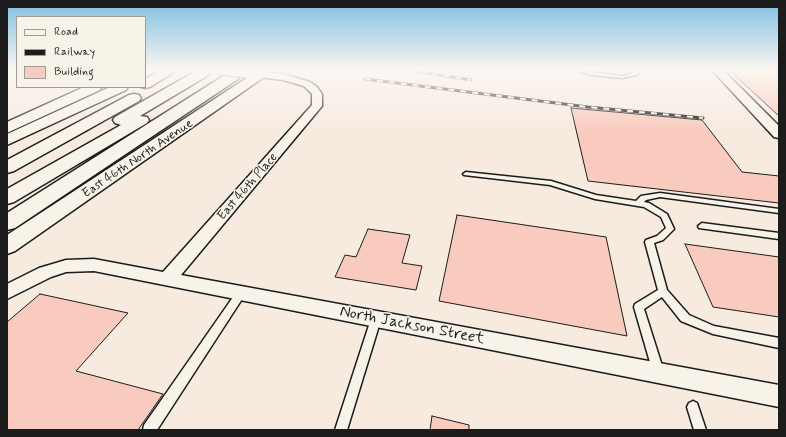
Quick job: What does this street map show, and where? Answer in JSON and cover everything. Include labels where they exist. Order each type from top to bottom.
[{"type":"highway","points":[[7,140],[114,90]]},
{"type":"highway","points":[[7,157],[133,90]]},
{"type":"highway","points":[[7,168],[149,90]]},
{"type":"highway","points":[[7,185],[200,90]]},
{"type":"highway","points":[[7,198],[135,123],[201,90]]},
{"type":"highway","points":[[7,223],[209,90]]},
{"type":"main road","points":[[7,128],[88,90]]},
{"type":"main road","name":"East 46th North Avenue","points":[[7,246],[213,90]]},
{"type":"street","name":"East 46th Place","points":[[167,279],[315,109],[318,99],[315,90]]},
{"type":"street","points":[[737,90],[779,134]]},
{"type":"street","name":"North Jackson Street","points":[[7,292],[46,272],[66,266],[87,265],[779,396]]},
{"type":"lane","points":[[466,174],[551,183],[595,197],[646,205],[664,216],[670,229],[660,238],[649,242],[663,291],[685,318],[713,330],[779,343]]},
{"type":"lane","points":[[638,204],[644,198],[660,195],[779,211]]},
{"type":"lane","points":[[702,226],[779,236]]},
{"type":"lane","points":[[659,373],[639,307],[663,291]]},
{"type":"lane","points":[[149,430],[241,293]]},
{"type":"lane","points":[[341,430],[376,319]]},
{"type":"lane","points":[[692,407],[700,430]]},
{"type":"building","points":[[751,90],[779,90],[779,116]]},
{"type":"building","points":[[571,108],[702,120],[742,172],[779,176],[779,203],[588,181]]},
{"type":"building","points":[[457,215],[606,237],[627,336],[439,301]]},
{"type":"building","points":[[368,229],[410,235],[402,263],[422,266],[416,290],[335,277],[345,255],[356,257]]},
{"type":"building","points":[[685,244],[779,257],[779,317],[713,307]]},
{"type":"building","points":[[40,294],[128,313],[76,371],[163,394],[138,430],[7,430],[7,322]]},
{"type":"building","points":[[432,416],[469,425],[469,430],[430,430]]},
{"type":"railway","points":[[456,90],[588,107],[703,118]]}]
